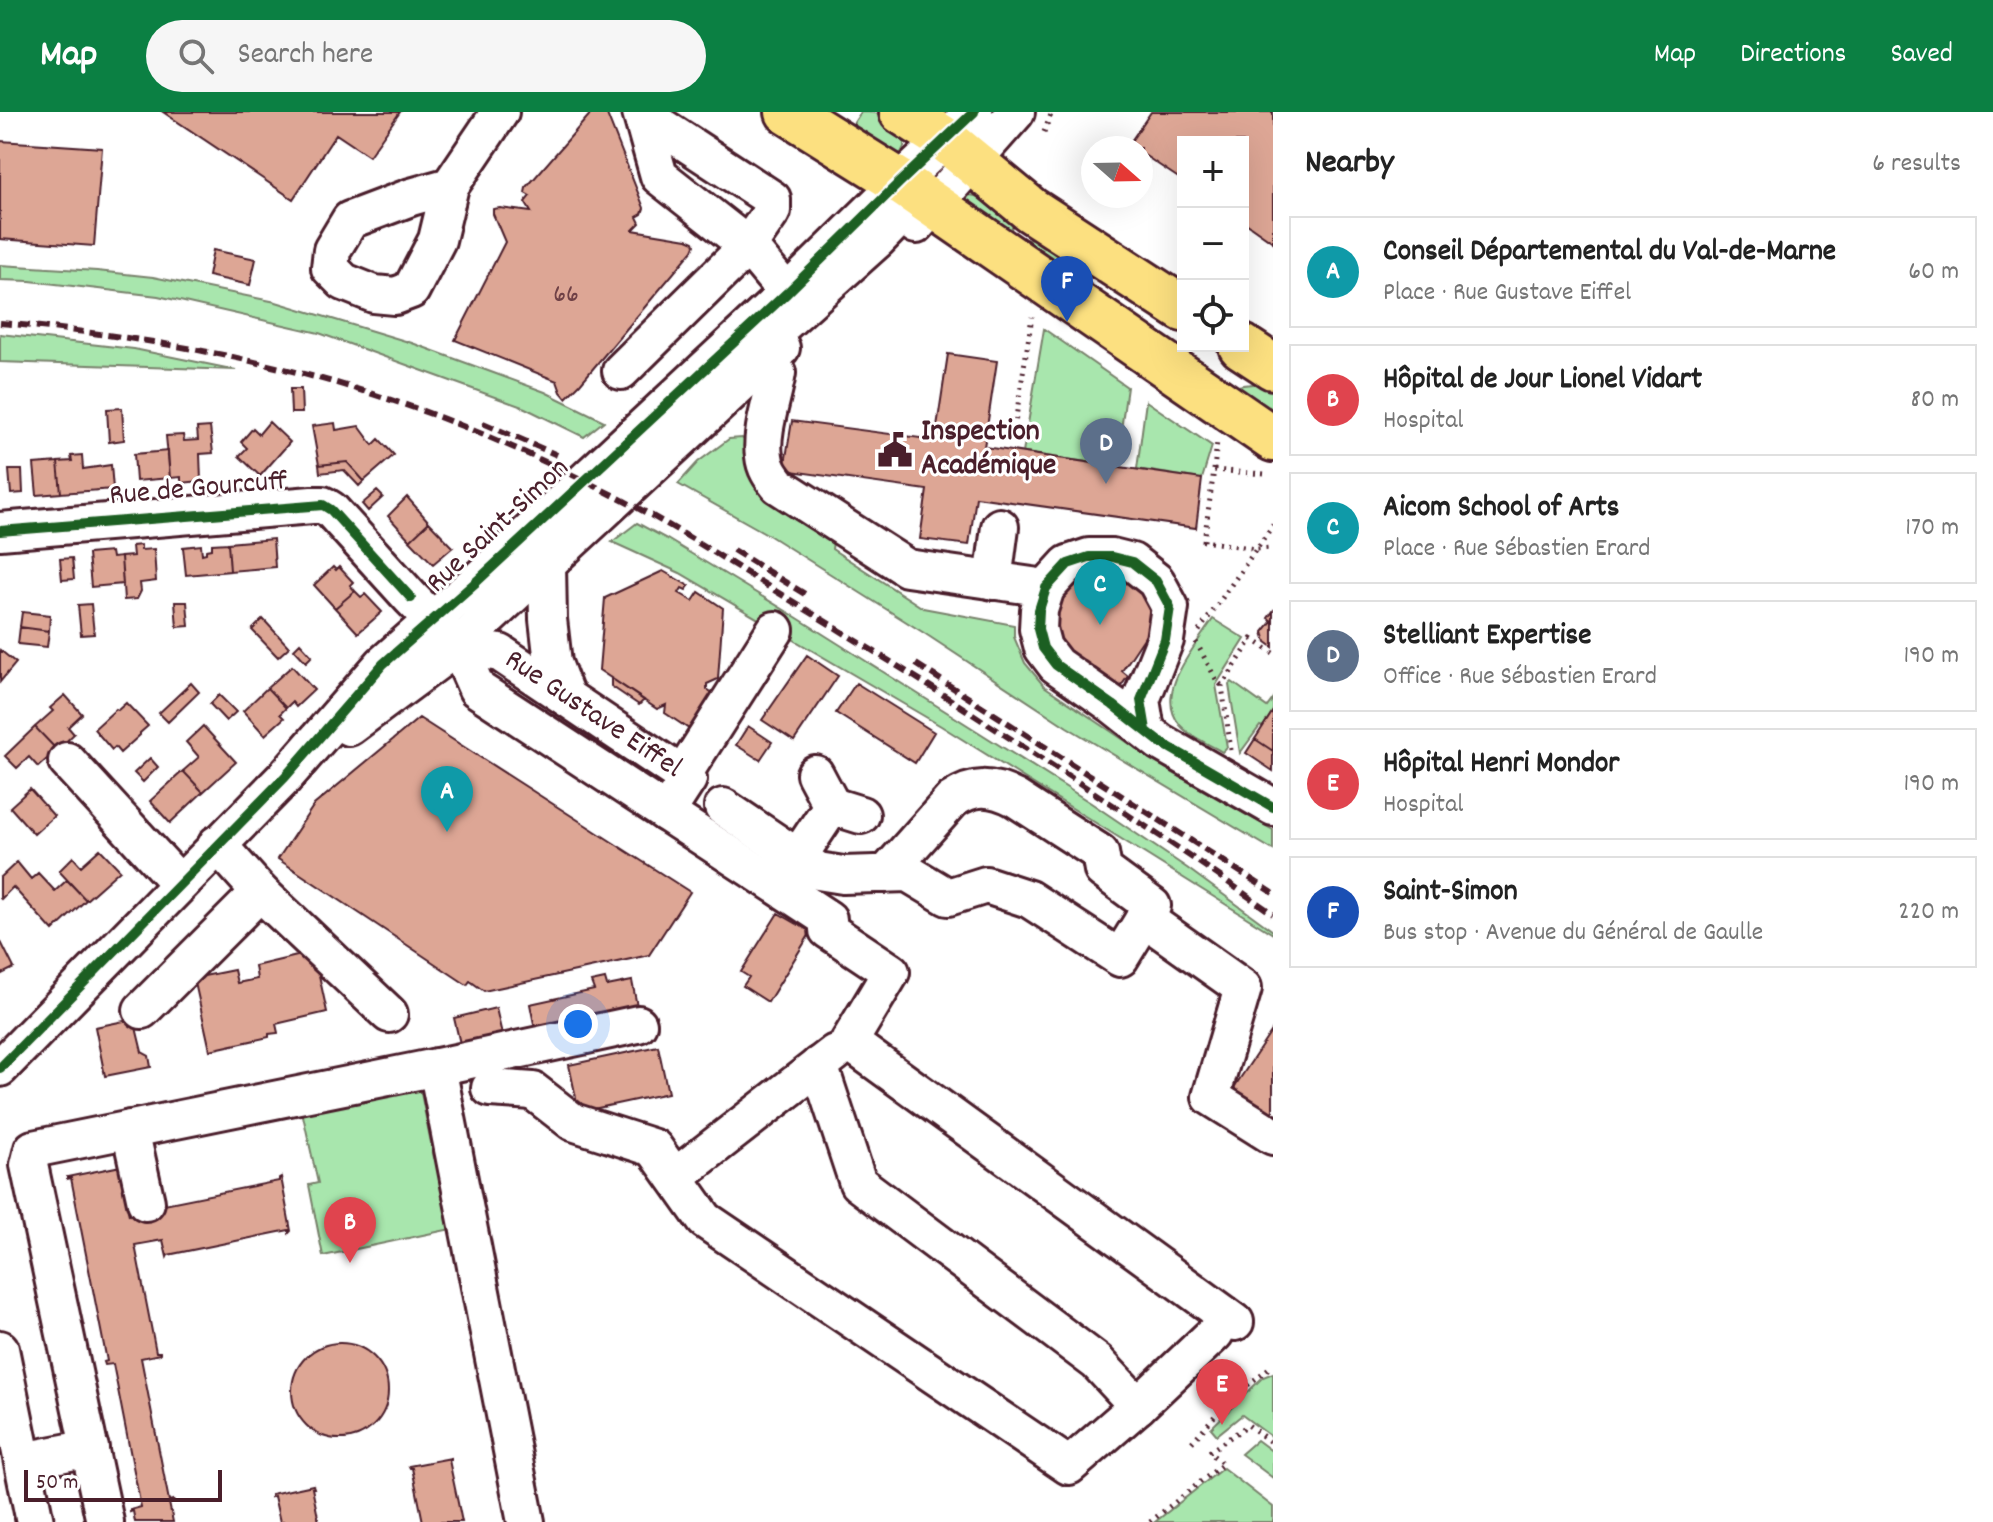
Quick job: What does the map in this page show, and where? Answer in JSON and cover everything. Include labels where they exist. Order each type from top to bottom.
[{"type":"main road","points":[[788,112],[918,195],[1269,456]]},
{"type":"main road","points":[[902,112],[963,143],[1031,210],[1177,305]]},
{"type":"main road","points":[[1249,351],[1273,367]]},
{"type":"street","points":[[450,186],[500,112]]},
{"type":"street","name":"Rue Saint-Simon","points":[[285,777],[458,646],[766,360],[781,326],[878,239],[991,112]]},
{"type":"street","points":[[621,371],[748,246],[772,211],[772,199],[641,113]]},
{"type":"street","points":[[641,113],[659,176],[748,246],[787,293]]},
{"type":"street","name":"Rue Saint-Simon","points":[[963,143],[1030,122]]},
{"type":"street","name":"Rue Saint-Simon","points":[[0,1068],[285,777],[383,664],[787,293],[918,195]]},
{"type":"street","points":[[766,360],[777,373],[764,440],[764,458],[769,473],[778,485],[907,568],[1046,588]]},
{"type":"street","name":"Rue de Gourcuff","points":[[0,531],[323,505],[433,620]]},
{"type":"street","points":[[993,581],[1000,527]]},
{"type":"street","points":[[1146,730],[1141,700],[1165,640],[1170,607],[1156,581],[1132,562],[1112,557],[1089,557],[1068,564],[1046,588],[1039,610],[1038,629],[1043,648],[1056,665],[1160,742],[1273,807]]},
{"type":"street","points":[[547,565],[553,663],[566,697]]},
{"type":"street","name":"Rue Gustave Eiffel","points":[[433,620],[458,646],[477,689],[828,919],[828,930],[891,972],[849,1042]]},
{"type":"street","points":[[682,776],[775,630]]},
{"type":"street","name":"Rue Gustave Eiffel","points":[[458,646],[500,653],[688,779],[666,813]]},
{"type":"street","points":[[75,770],[179,883]]},
{"type":"street","points":[[798,857],[846,811],[815,774]]},
{"type":"street","points":[[723,807],[818,871],[843,875],[886,874],[908,873],[948,897],[986,885],[1029,899],[1120,958],[1152,906],[1103,870],[1100,853],[1015,798],[988,789],[965,792],[952,800],[886,874]]},
{"type":"street","points":[[217,844],[260,892],[389,1014]]},
{"type":"street","points":[[142,1010],[260,892]]},
{"type":"street","points":[[1144,918],[1243,988],[1211,1097],[1273,1136]]},
{"type":"street","points":[[105,1522],[90,1448],[14,1169],[33,1149],[638,1024]]},
{"type":"street","points":[[490,1088],[533,1091],[573,1122],[654,1148],[705,1220],[1069,1466],[1225,1327],[849,1042],[675,1177]]},
{"type":"street","points":[[819,1065],[858,1183],[1097,1362],[1138,1406]]},
{"type":"street","points":[[437,1067],[526,1522]]},
{"type":"street","points":[[130,1129],[146,1202]]},
{"type":"street","points":[[0,1349],[35,1522]]},
{"type":"street","points":[[23,1461],[90,1448]]},
{"type":"path","points":[[1030,122],[1052,112]]},
{"type":"path","points":[[1013,436],[1032,317]]},
{"type":"path","points":[[1217,441],[1204,541],[1257,549],[1273,548]]},
{"type":"path","points":[[1214,470],[1269,456]]},
{"type":"path","points":[[1232,759],[1222,686],[1195,637],[1273,525]]},
{"type":"path","points":[[1222,686],[1252,639],[1273,653]]},
{"type":"path","points":[[1192,1442],[1228,1401],[1273,1367]]},
{"type":"path","points":[[1150,1522],[1223,1464],[1209,1452],[1248,1425],[1273,1444]]},
{"type":"green space","points":[[861,112],[882,115],[894,125],[904,136],[901,153],[892,154],[851,127]]},
{"type":"green space","points":[[970,195],[980,197],[1016,221],[1002,242],[964,200]]},
{"type":"green space","points":[[1039,237],[1094,273],[1064,284],[1017,241]]},
{"type":"green space","points":[[0,265],[153,277],[276,302],[412,343],[545,392],[604,421],[584,437],[525,408],[319,333],[158,296],[0,280]]},
{"type":"green space","points":[[1044,329],[1127,387],[1116,466],[1023,453]]},
{"type":"green space","points":[[0,334],[134,349],[236,370],[0,362]]},
{"type":"green space","points":[[1273,382],[1273,427],[1224,389],[1243,385]]},
{"type":"green space","points":[[1146,401],[1212,446],[1202,479],[1137,469]]},
{"type":"green space","points":[[742,438],[747,443],[752,477],[761,492],[783,511],[797,521],[806,518],[833,542],[832,549],[923,608],[1014,625],[1014,637],[1025,663],[1044,686],[1173,773],[1273,830],[1273,850],[1067,727],[767,534],[678,484],[698,462],[729,439]]},
{"type":"green space","points":[[637,523],[796,617],[1091,803],[1187,868],[1273,934],[941,726],[680,573],[612,542]]},
{"type":"green space","points":[[1213,619],[1245,639],[1216,685],[1227,747],[1222,752],[1194,737],[1180,725],[1171,699],[1180,670]]},
{"type":"green space","points":[[1232,682],[1267,707],[1273,699],[1273,711],[1240,753],[1229,685]]},
{"type":"green space","points":[[418,1078],[434,1158],[441,1157],[456,1228],[323,1256],[309,1185],[318,1183],[300,1102]]},
{"type":"green space","points":[[1273,1373],[1273,1438],[1242,1415],[1217,1435],[1211,1428],[1263,1377]]},
{"type":"green space","points":[[1257,1440],[1273,1452],[1273,1478],[1241,1454]]},
{"type":"green space","points":[[1223,1468],[1273,1507],[1273,1522],[1155,1522]]},
{"type":"building","points":[[163,112],[400,112],[369,156],[336,134],[293,199]]},
{"type":"building","points":[[592,112],[606,112],[644,208],[637,217],[640,223],[633,230],[687,239],[695,245],[566,398],[557,381],[455,340],[505,242],[493,209],[531,212],[525,202],[530,196],[525,193],[526,188]]},
{"type":"building","points":[[1151,112],[1273,112],[1273,242],[1249,225],[1249,136],[1177,136],[1177,177],[1153,161],[1153,136],[1134,136]]},
{"type":"building","points":[[0,141],[102,148],[94,246],[0,239]]},
{"type":"building","points":[[213,250],[256,259],[250,285],[208,276]]},
{"type":"building","name":"Inspection Académique","points":[[948,354],[997,361],[984,447],[1202,479],[1196,528],[976,497],[969,545],[920,539],[927,490],[784,470],[792,421],[935,440]]},
{"type":"building","points":[[290,389],[301,389],[302,413],[291,413]]},
{"type":"building","points":[[122,408],[124,440],[109,442],[107,409]]},
{"type":"building","points":[[269,422],[290,442],[260,476],[239,456],[247,448],[241,442],[253,428],[259,434]]},
{"type":"building","points":[[335,423],[336,430],[359,426],[373,445],[379,439],[394,455],[364,481],[347,462],[319,465],[312,426]]},
{"type":"building","points":[[210,427],[213,453],[200,454],[201,481],[181,483],[181,477],[170,478],[166,436],[183,435],[184,441],[198,440],[197,428]]},
{"type":"building","points":[[168,451],[170,478],[136,481],[134,454]]},
{"type":"building","points":[[82,455],[83,469],[111,465],[113,489],[61,493],[58,462],[72,461],[71,456]]},
{"type":"building","points":[[58,462],[61,493],[37,495],[34,464]]},
{"type":"building","points":[[347,462],[364,481],[359,486],[344,470],[320,473],[319,465]]},
{"type":"building","points":[[9,470],[22,470],[23,493],[11,494]]},
{"type":"building","points":[[377,491],[383,497],[368,511],[362,504]]},
{"type":"building","points":[[407,497],[429,522],[410,540],[388,516]]},
{"type":"building","points":[[429,522],[453,547],[433,564],[410,540]]},
{"type":"building","points":[[273,539],[275,567],[230,571],[228,543]]},
{"type":"building","points":[[228,543],[230,571],[186,575],[183,547],[201,545],[202,554],[212,549],[212,544]]},
{"type":"building","points":[[141,545],[141,550],[154,549],[156,581],[140,583],[141,591],[137,599],[124,600],[121,557],[133,556],[132,546]]},
{"type":"building","points":[[111,552],[112,558],[121,557],[123,584],[91,587],[88,554]]},
{"type":"building","points":[[72,558],[74,579],[62,580],[60,559]]},
{"type":"building","points":[[333,567],[336,570],[339,567],[353,582],[350,585],[355,591],[335,608],[314,585]]},
{"type":"building","points":[[1089,569],[1127,575],[1140,587],[1147,601],[1150,614],[1148,632],[1122,671],[1128,676],[1119,689],[1064,650],[1053,629],[1057,594]]},
{"type":"building","points":[[663,571],[689,586],[679,593],[693,601],[699,592],[723,608],[718,679],[707,684],[707,689],[721,699],[698,735],[665,713],[666,705],[657,709],[599,670],[605,598]]},
{"type":"building","points":[[355,591],[361,597],[365,594],[382,612],[358,633],[335,608]]},
{"type":"building","points":[[175,602],[187,602],[189,626],[177,627]]},
{"type":"building","points":[[91,604],[94,634],[81,635],[78,605]]},
{"type":"building","points":[[1273,611],[1273,647],[1266,642],[1263,632],[1272,621],[1268,618]]},
{"type":"building","points":[[22,612],[50,615],[49,631],[20,627]]},
{"type":"building","points":[[263,619],[289,647],[278,657],[252,630]]},
{"type":"building","points":[[20,627],[49,631],[47,647],[18,644]]},
{"type":"building","points":[[300,643],[312,656],[306,662],[294,649]]},
{"type":"building","points":[[0,650],[16,663],[0,682]]},
{"type":"building","points":[[807,655],[838,676],[794,741],[762,720]]},
{"type":"building","points":[[292,666],[314,690],[296,707],[292,702],[286,708],[267,688]]},
{"type":"building","points":[[611,678],[644,700],[639,705],[611,686]]},
{"type":"building","points":[[191,683],[199,692],[168,722],[159,713]]},
{"type":"building","points":[[856,683],[934,732],[915,763],[836,713]]},
{"type":"building","points":[[267,688],[286,708],[280,714],[284,718],[265,735],[243,711]]},
{"type":"building","points":[[65,695],[82,714],[68,727],[74,734],[57,750],[35,727]]},
{"type":"building","points":[[219,695],[236,712],[226,721],[210,704]]},
{"type":"building","points":[[126,703],[148,726],[120,753],[115,747],[112,750],[94,729]]},
{"type":"building","points":[[1273,711],[1273,751],[1255,739]]},
{"type":"building","points":[[419,718],[690,892],[649,955],[484,991],[470,981],[467,985],[278,859],[314,805]]},
{"type":"building","points":[[203,726],[236,762],[203,792],[183,771],[199,757],[186,742]]},
{"type":"building","points":[[748,726],[772,742],[760,760],[736,745]]},
{"type":"building","points":[[35,727],[57,750],[38,767],[29,757],[17,768],[5,756]]},
{"type":"building","points":[[1255,739],[1273,751],[1273,771],[1246,753]]},
{"type":"building","points":[[150,758],[158,767],[143,782],[134,773]]},
{"type":"building","points":[[183,771],[203,792],[170,823],[150,801]]},
{"type":"building","points":[[30,789],[54,816],[34,834],[10,807]]},
{"type":"building","points":[[100,849],[120,870],[86,900],[59,871],[73,857],[81,866]]},
{"type":"building","points":[[17,862],[31,879],[38,873],[55,891],[67,880],[86,900],[53,931],[13,887],[0,898],[0,878]]},
{"type":"building","points":[[778,913],[811,932],[768,1002],[743,986],[749,977],[741,972]]},
{"type":"building","points":[[0,940],[14,968],[0,975]]},
{"type":"building","points":[[314,952],[327,1012],[276,1024],[278,1033],[269,1034],[269,1037],[210,1050],[194,978],[234,970],[237,983],[257,979],[255,966]]},
{"type":"building","points":[[605,979],[607,986],[632,981],[637,1006],[599,1014],[536,1034],[530,1004],[594,990],[591,982]]},
{"type":"building","points":[[496,1008],[503,1039],[461,1048],[454,1018]]},
{"type":"building","points":[[134,1019],[142,1052],[149,1056],[151,1067],[105,1076],[95,1027]]},
{"type":"building","points":[[1273,1029],[1273,1120],[1231,1092]]},
{"type":"building","points":[[658,1046],[668,1093],[579,1112],[569,1065]]},
{"type":"building","points":[[121,1166],[119,1169],[129,1215],[158,1209],[159,1205],[279,1181],[281,1177],[291,1231],[167,1257],[163,1240],[135,1245],[156,1352],[160,1352],[141,1358],[169,1501],[174,1502],[169,1503],[173,1522],[135,1522],[133,1511],[130,1512],[141,1507],[113,1364],[105,1365],[104,1362],[107,1361],[71,1178],[67,1179],[67,1177]]},
{"type":"building","points":[[340,1343],[358,1347],[374,1357],[384,1373],[388,1391],[384,1409],[374,1425],[358,1435],[340,1439],[322,1435],[306,1425],[296,1409],[292,1391],[296,1373],[306,1357],[322,1347]]},
{"type":"building","points":[[451,1458],[462,1522],[423,1522],[412,1468],[409,1466]]},
{"type":"building","points":[[313,1485],[319,1522],[280,1522],[271,1494]]},
{"type":"railway","points":[[0,323],[168,344],[278,367],[386,398],[492,438],[544,462],[663,522],[709,549],[945,696],[1151,830],[1273,914]]},
{"type":"railway","points":[[483,423],[557,455]]},
{"type":"railway","points":[[733,550],[808,596]]},
{"type":"railway","points":[[916,664],[1273,893]]},
{"type":"cycle path","points":[[0,1068],[285,777],[383,664],[475,583],[787,293],[974,112]]},
{"type":"cycle path","points":[[0,531],[323,505],[411,598]]},
{"type":"cycle path","points":[[1146,730],[1141,700],[1165,640],[1170,607],[1156,581],[1132,562],[1112,557],[1089,557],[1068,564],[1046,588],[1039,610],[1038,629],[1043,648],[1056,665],[1160,742],[1273,807]]},
{"type":"place","name":"Saint-Simon","points":[[1067,322]]},
{"type":"place","name":"Inspection Académique","points":[[895,450]]},
{"type":"place","name":"Stelliant Expertise","points":[[1106,484]]},
{"type":"place","name":"Aicom School of Arts","points":[[1100,625]]},
{"type":"place","name":"Conseil Départemental du Val-de-Marne","points":[[447,832]]},
{"type":"place","name":"Hôpital de Jour Lionel Vidart","points":[[350,1263]]},
{"type":"place","name":"Hôpital Henri Mondor","points":[[1222,1425]]}]
